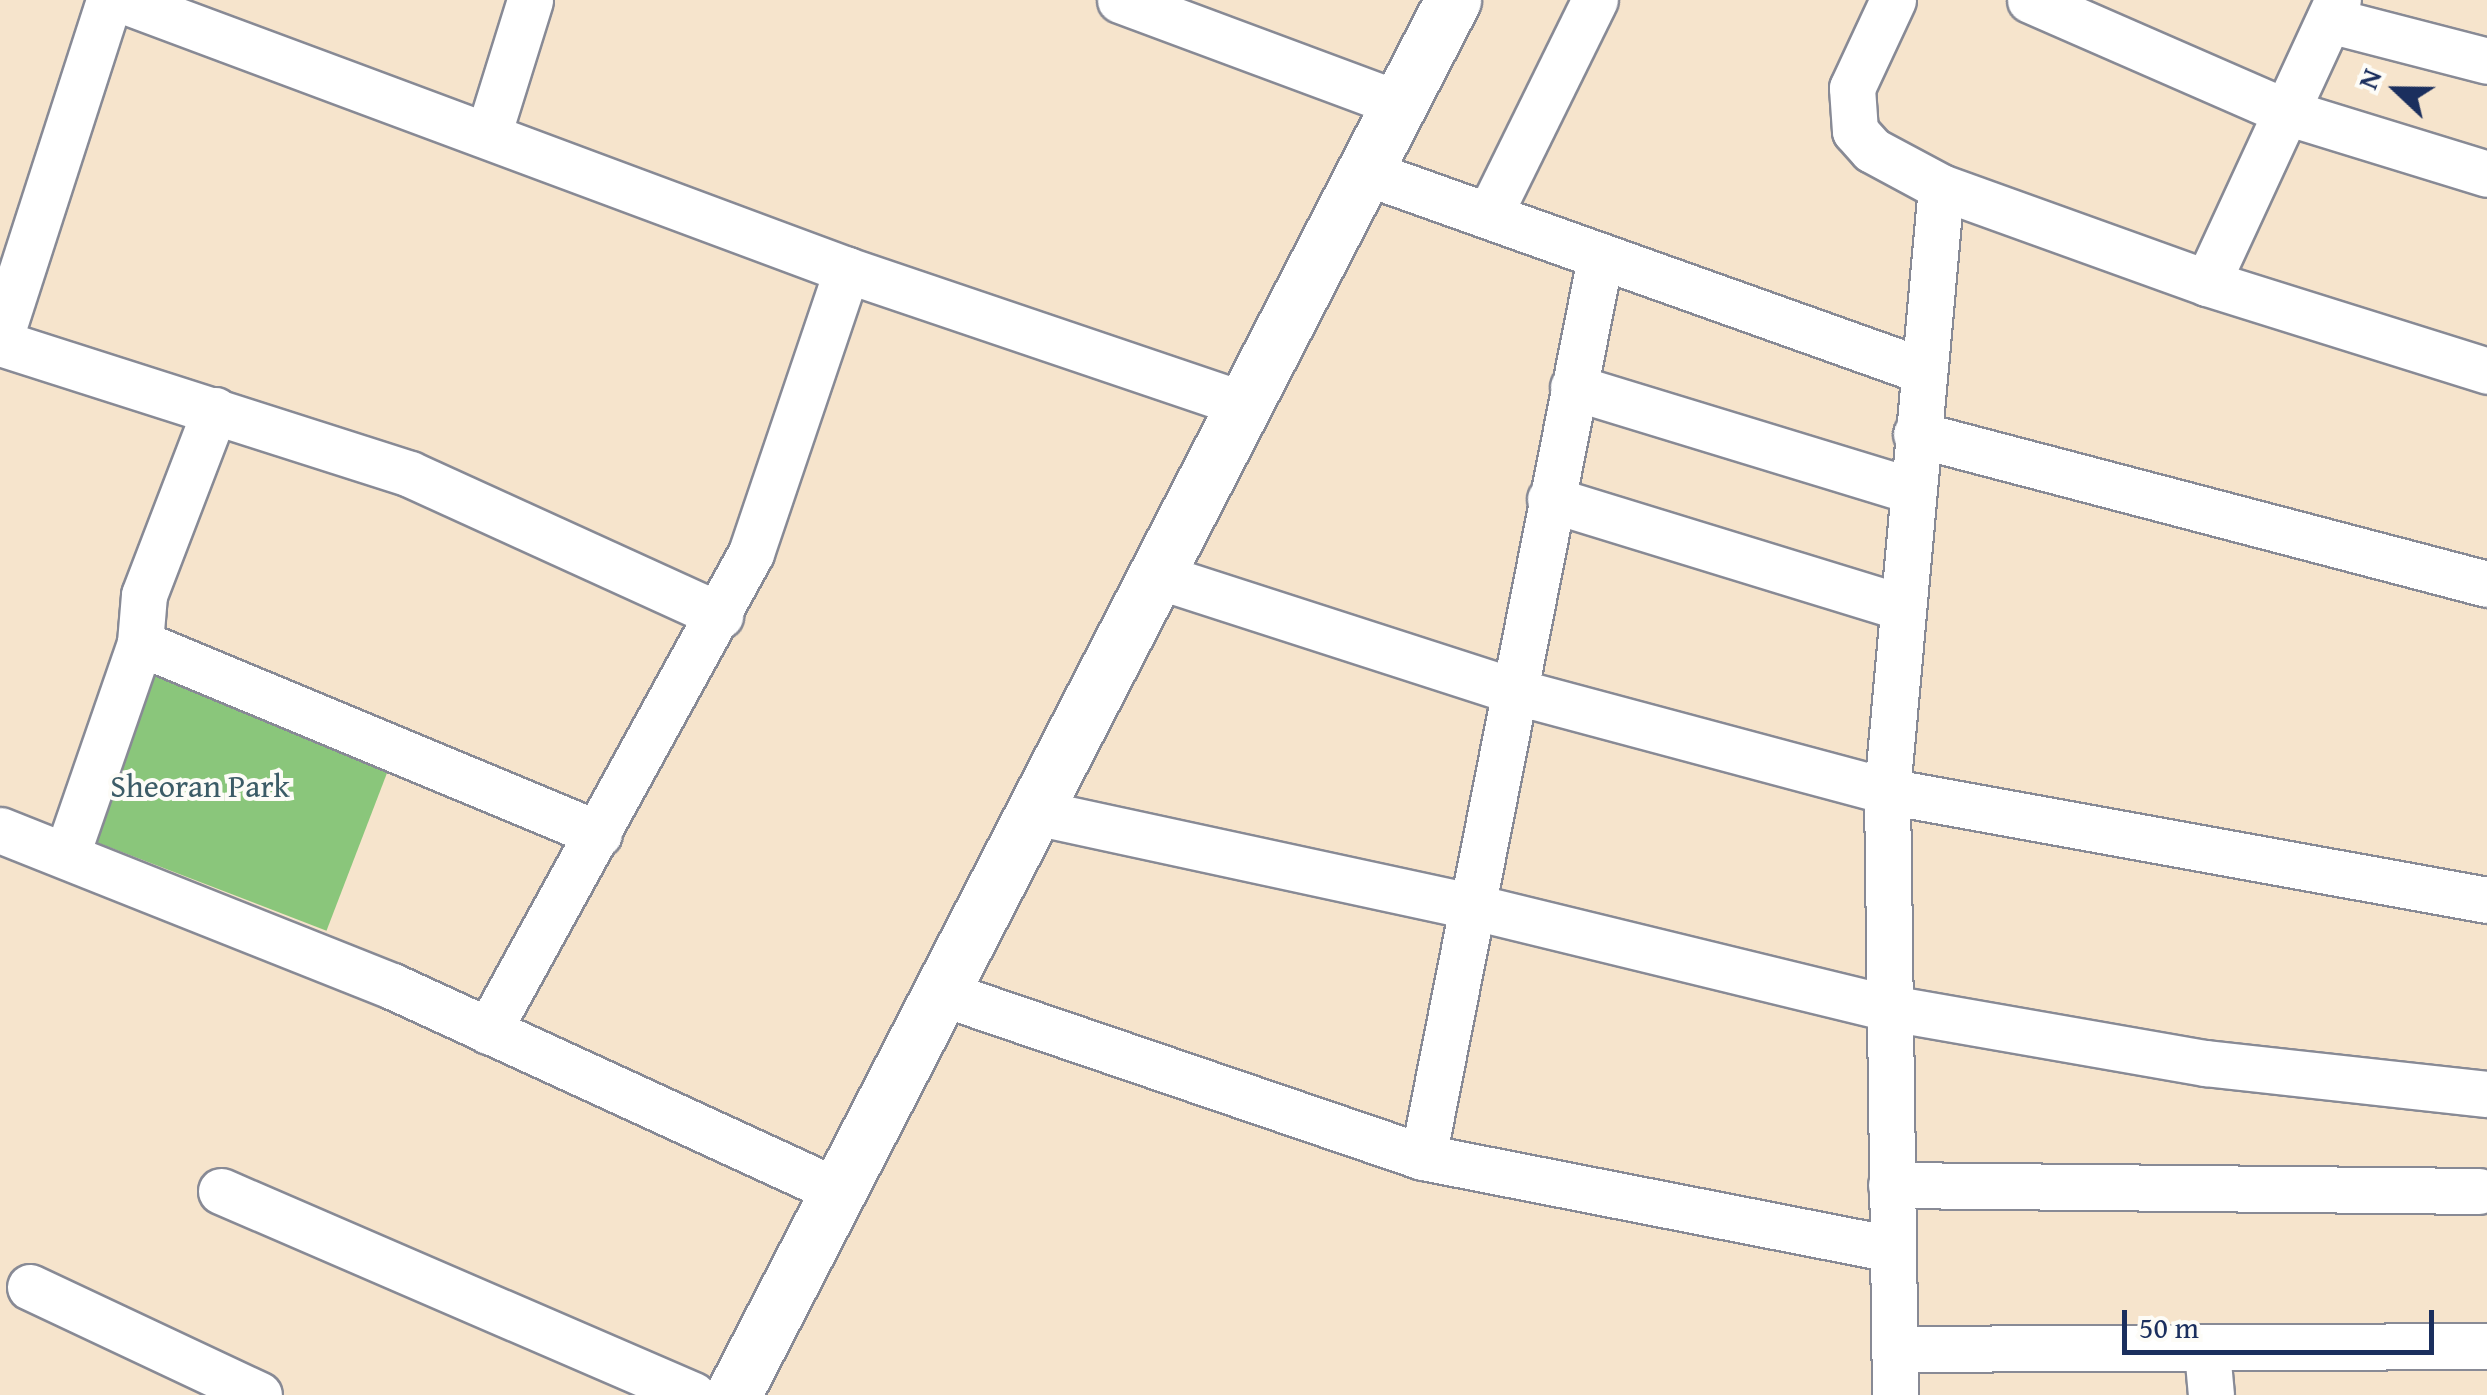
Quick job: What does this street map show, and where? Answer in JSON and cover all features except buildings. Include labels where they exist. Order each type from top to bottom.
[{"type":"main road","points":[[733,1395],[842,1193],[1453,0]]},
{"type":"street","points":[[109,0],[0,340],[410,474],[720,615]]},
{"type":"street","points":[[122,0],[489,132],[847,270],[1246,405]]},
{"type":"street","points":[[489,132],[530,0]]},
{"type":"street","points":[[1120,0],[1399,104]]},
{"type":"street","points":[[1490,215],[1595,0]]},
{"type":"street","points":[[1893,0],[1852,88],[1856,131],[1872,150],[1941,188],[2208,283],[2487,372]]},
{"type":"street","points":[[2030,0],[2286,112],[2487,174]]},
{"type":"street","points":[[2208,283],[2334,10],[2487,61]]},
{"type":"street","points":[[1365,172],[1922,370]]},
{"type":"street","points":[[1895,1395],[1887,791],[1910,490],[1941,188]]},
{"type":"street","points":[[1423,1158],[1510,690],[1600,258]]},
{"type":"street","points":[[488,1030],[751,553],[847,270]]},
{"type":"street","points":[[1573,387],[1910,490]]},
{"type":"street","points":[[67,854],[140,643],[144,595],[215,410]]},
{"type":"street","points":[[1916,434],[2487,584]]},
{"type":"street","points":[[1550,499],[1900,607]]},
{"type":"street","points":[[1158,576],[1510,690],[1887,791],[2487,900]]},
{"type":"street","points":[[140,643],[598,834]]},
{"type":"street","points":[[1035,812],[1470,906],[1890,1008],[2206,1063],[2487,1094]]},
{"type":"street","points":[[0,830],[67,854],[488,1030],[842,1193]]},
{"type":"street","points":[[942,993],[1423,1158],[1892,1250]]},
{"type":"street","points":[[1891,1185],[2479,1191]]},
{"type":"street","points":[[221,1191],[693,1395]]},
{"type":"street","points":[[30,1287],[259,1395]]},
{"type":"street","points":[[1894,1349],[2209,1373],[2487,1346]]},
{"type":"green space","name":"Sheoran Park","points":[[147,670],[391,764],[327,931],[83,837]]}]
